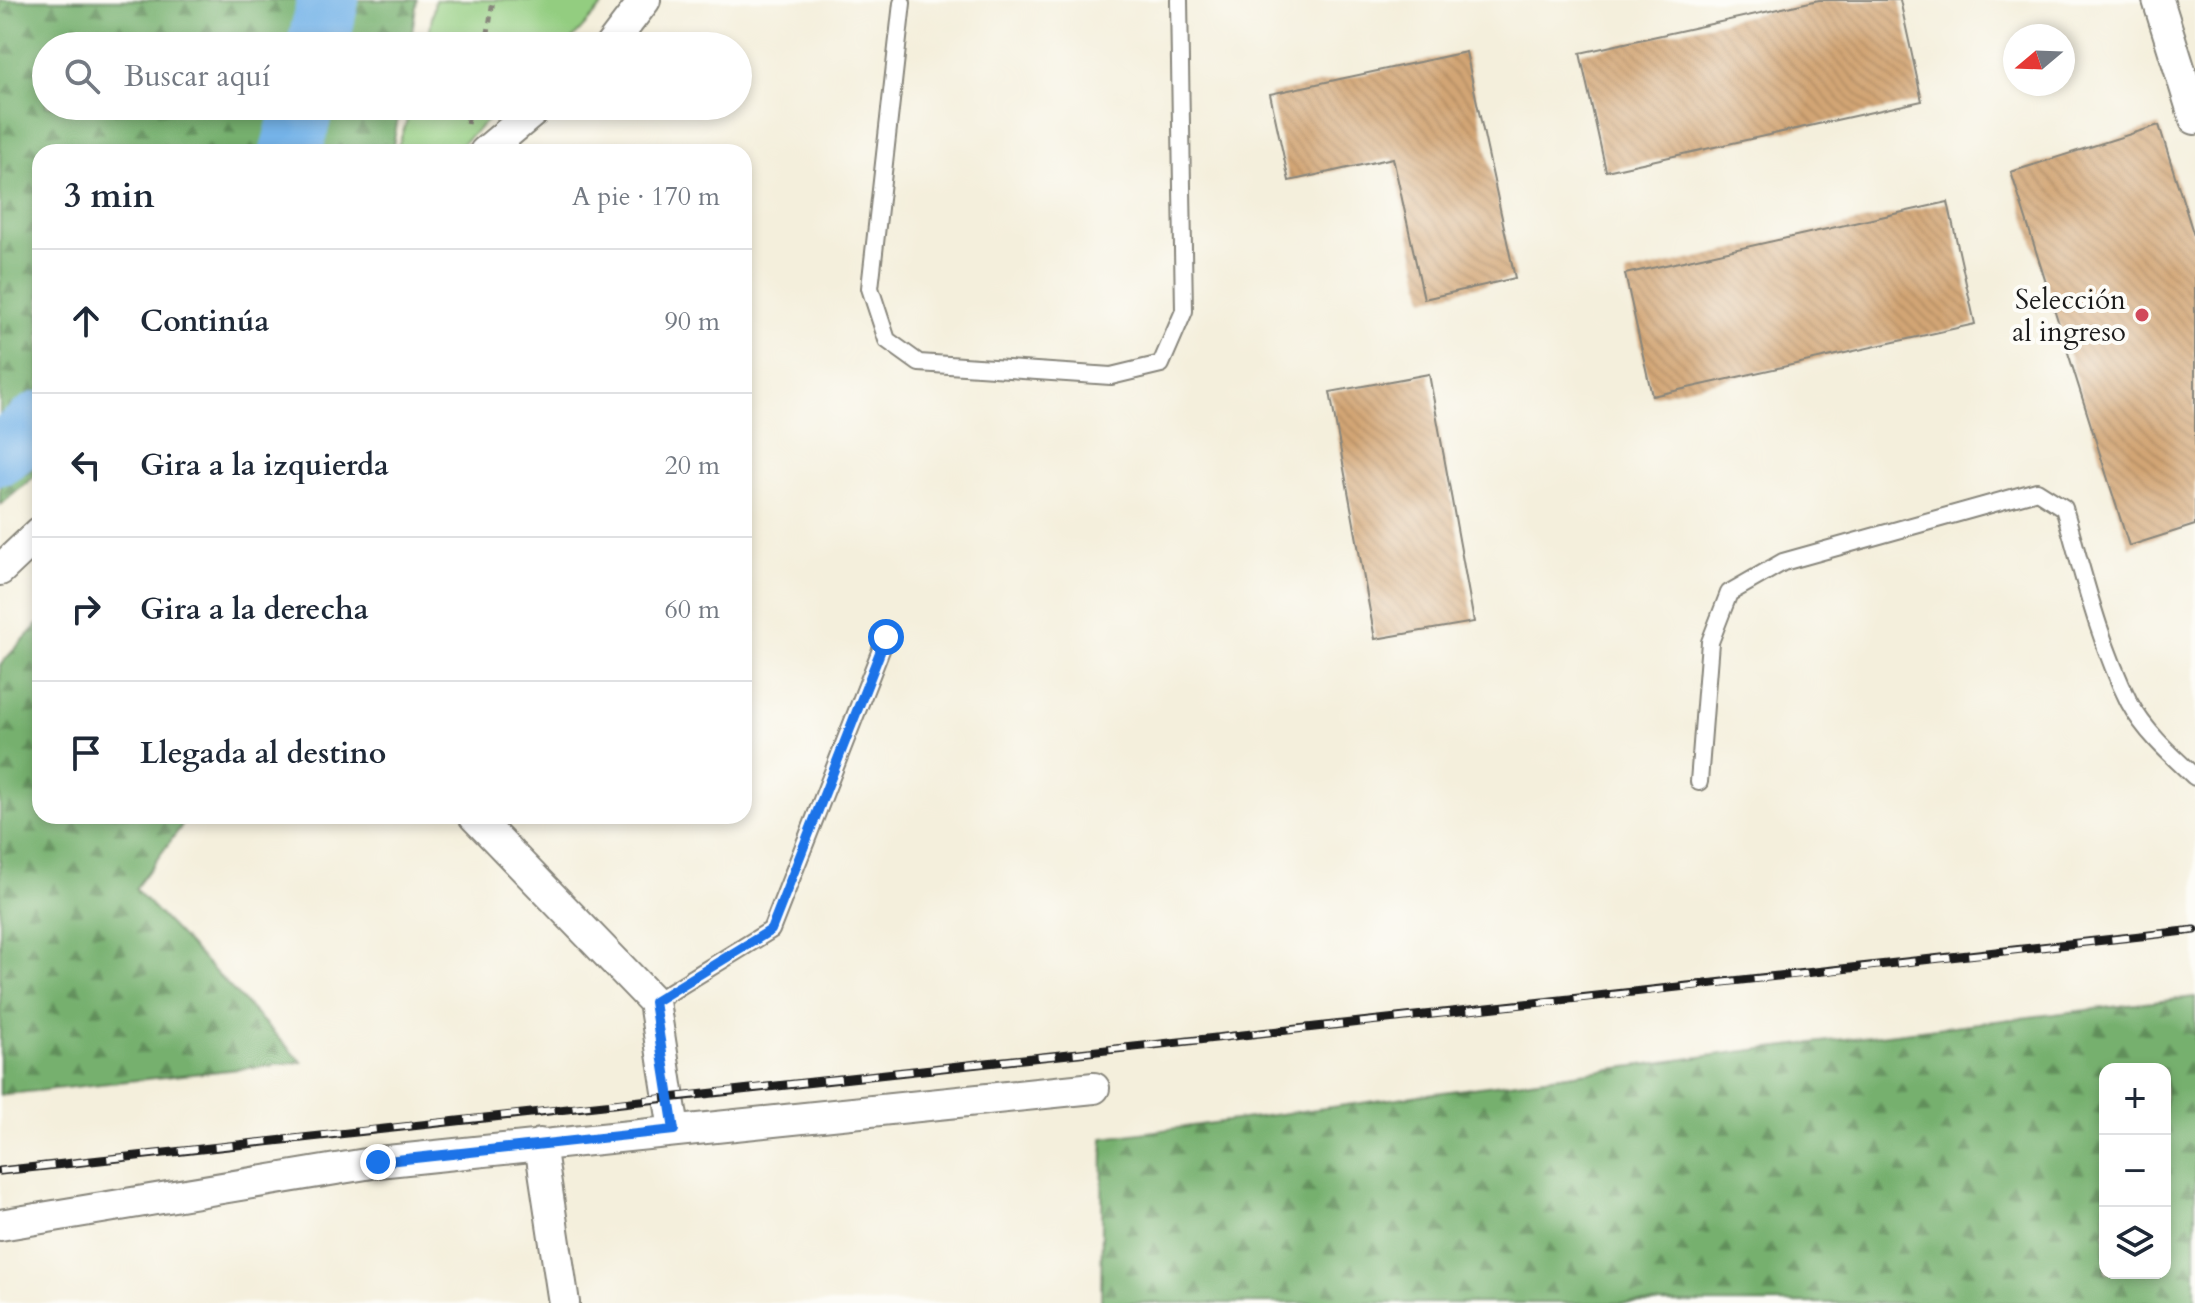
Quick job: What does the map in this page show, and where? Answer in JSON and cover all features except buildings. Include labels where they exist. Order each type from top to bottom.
[{"type":"street","points":[[621,32],[645,0]]},
{"type":"street","points":[[2158,0],[2195,119]]},
{"type":"street","points":[[495,144],[523,120]]},
{"type":"street","points":[[0,570],[32,540]]},
{"type":"street","points":[[482,824],[654,1002],[674,1130]]},
{"type":"street","points":[[0,1225],[378,1162],[1094,1088]]},
{"type":"street","points":[[540,1144],[564,1303]]},
{"type":"lane","points":[[902,3],[870,288],[887,340],[919,363],[1111,376],[1161,364],[1184,311],[1179,0]]},
{"type":"lane","points":[[1699,782],[1710,642],[1729,593],[1783,562],[2037,491],[2064,508],[2095,613],[2130,704],[2161,747],[2195,777]]},
{"type":"lane","points":[[654,1002],[771,930],[886,637]]},
{"type":"path","points":[[488,32],[493,0]]},
{"type":"green space","points":[[0,0],[417,0],[412,32],[32,32],[32,120],[398,120],[393,144],[32,144],[32,479],[0,505]]},
{"type":"green space","points":[[435,0],[608,0],[579,32],[429,32]]},
{"type":"green space","points":[[407,120],[488,120],[462,144],[399,144]]},
{"type":"green space","points":[[32,631],[32,824],[183,824],[135,889],[302,1062],[0,1095],[0,665]]},
{"type":"green space","points":[[2195,997],[2195,1303],[1101,1303],[1103,1138],[1737,1052]]},
{"type":"waterway","points":[[321,32],[328,0]]},
{"type":"waterway","points":[[293,144],[299,120]]},
{"type":"waterway","points":[[0,454],[32,428]]},
{"type":"railway","points":[[0,1171],[2195,930]]},
{"type":"place","name":"Selección al ingreso","points":[[2142,315]]},
{"type":"route","points":[[378,1162],[674,1130],[654,1002],[771,930],[886,637]]}]
